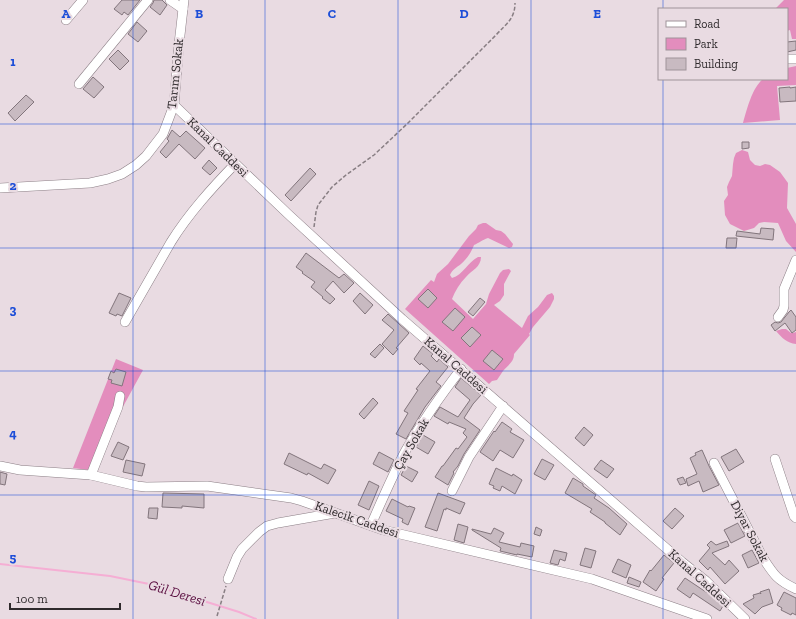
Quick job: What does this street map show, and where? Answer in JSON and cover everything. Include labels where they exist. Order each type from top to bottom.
[{"type":"street","points":[[66,20],[84,0]]},
{"type":"street","points":[[79,84],[148,0]]},
{"type":"street","points":[[170,0],[183,4]]},
{"type":"street","name":"Tarım Sokak","points":[[0,188],[90,183],[122,174],[146,156],[163,134],[174,105],[183,4]]},
{"type":"street","name":"Kanal Caddesi","points":[[174,105],[313,238],[402,319],[682,562],[706,581],[745,619]]},
{"type":"street","points":[[125,322],[170,242],[179,229],[205,196],[235,164]]},
{"type":"street","points":[[778,317],[784,306],[784,289],[796,260]]},
{"type":"street","name":"Çay Sokak","points":[[371,525],[406,451],[429,412],[461,369]]},
{"type":"street","points":[[91,475],[118,407],[120,396]]},
{"type":"street","points":[[452,491],[469,457],[503,406]]},
{"type":"street","points":[[775,459],[794,516],[796,518]]},
{"type":"street","name":"Diyar Sokak","points":[[714,463],[763,558],[779,580],[796,589]]},
{"type":"street","name":"Kalecik Caddesi","points":[[0,466],[20,470],[99,476],[136,486],[207,486],[272,495],[302,501],[394,533],[592,579],[707,619]]},
{"type":"street","points":[[228,579],[242,549],[259,532],[268,526],[336,512]]},
{"type":"path","points":[[313,238],[318,205],[332,186],[374,155],[496,35],[514,14],[515,3]]},
{"type":"path","points":[[217,616],[224,596]]},
{"type":"green space","points":[[784,0],[796,0],[796,39],[792,39],[790,30],[788,31],[788,8],[776,8]]},
{"type":"green space","points":[[796,66],[796,85],[777,86],[780,120],[743,123],[750,99],[759,83],[762,80],[788,80],[788,68]]},
{"type":"green space","points":[[742,150],[748,152],[750,160],[755,165],[770,165],[780,172],[788,183],[787,208],[796,224],[796,252],[786,241],[778,223],[759,223],[754,228],[744,231],[730,224],[725,215],[724,201],[728,195],[727,187],[732,176],[734,158],[736,153]]},
{"type":"green space","points":[[486,223],[505,234],[513,244],[512,247],[509,248],[488,238],[474,245],[471,252],[463,262],[453,270],[450,275],[452,278],[456,276],[478,257],[481,257],[480,263],[462,282],[452,299],[473,319],[486,304],[489,294],[500,273],[503,270],[509,269],[511,271],[504,284],[504,295],[500,301],[494,305],[522,328],[528,316],[538,307],[547,295],[552,293],[554,296],[550,307],[533,327],[529,334],[530,335],[514,354],[512,361],[497,380],[492,381],[489,384],[405,309],[431,280],[434,282],[437,274],[448,264],[478,225]]},
{"type":"green space","points":[[786,329],[791,333],[796,332],[796,344],[785,340],[776,331]]},
{"type":"green space","points":[[116,359],[143,370],[119,414],[97,471],[73,468]]},
{"type":"building","points":[[122,0],[140,0],[128,15],[124,12],[122,15],[114,9]]},
{"type":"building","points":[[154,0],[162,0],[167,5],[160,15],[150,7]]},
{"type":"building","points":[[137,22],[147,31],[138,42],[128,34]]},
{"type":"building","points":[[796,41],[796,50],[788,52],[788,42]]},
{"type":"building","points":[[118,50],[129,61],[120,70],[109,59]]},
{"type":"building","points":[[93,77],[104,87],[94,98],[83,89]]},
{"type":"building","points":[[796,87],[796,101],[780,102],[779,88]]},
{"type":"building","points":[[26,95],[34,102],[15,121],[8,113]]},
{"type":"building","points":[[172,130],[180,137],[186,131],[205,148],[195,159],[179,144],[166,158],[160,152],[169,141],[167,139]]},
{"type":"building","points":[[742,142],[749,142],[749,148],[742,149]]},
{"type":"building","points":[[209,160],[217,168],[210,175],[202,168]]},
{"type":"building","points":[[310,168],[316,174],[291,201],[285,195]]},
{"type":"building","points":[[761,228],[774,229],[773,240],[736,236],[737,231],[760,234]]},
{"type":"building","points":[[727,238],[737,238],[736,248],[726,248]]},
{"type":"building","points":[[306,253],[339,278],[344,274],[354,283],[344,293],[333,281],[325,290],[335,299],[330,304],[311,287],[315,282],[296,267]]},
{"type":"building","points":[[428,289],[437,298],[428,308],[418,299]]},
{"type":"building","points":[[119,293],[131,298],[122,316],[117,314],[116,316],[109,313]]},
{"type":"building","points":[[360,293],[373,305],[365,314],[353,301]]},
{"type":"building","points":[[480,298],[485,302],[473,316],[468,312]]},
{"type":"building","points":[[455,308],[465,317],[453,331],[442,322]]},
{"type":"building","points":[[791,310],[796,317],[796,330],[792,333],[785,323],[775,331],[771,325],[775,322],[781,322]]},
{"type":"building","points":[[388,314],[409,333],[396,348],[398,349],[393,355],[382,344],[394,330],[382,320]]},
{"type":"building","points":[[472,327],[481,335],[470,347],[461,338]]},
{"type":"building","points":[[380,344],[384,348],[375,358],[370,354]]},
{"type":"building","points":[[423,346],[433,354],[431,356],[437,362],[439,359],[448,367],[436,382],[441,386],[425,407],[406,439],[396,434],[408,413],[404,411],[418,390],[416,389],[430,371],[414,359]]},
{"type":"building","points":[[492,350],[503,359],[494,370],[483,361]]},
{"type":"building","points":[[116,369],[126,372],[122,386],[111,383],[112,380],[108,379],[111,371],[114,373]]},
{"type":"building","points":[[461,378],[481,395],[464,418],[480,430],[453,472],[454,473],[448,485],[435,477],[456,448],[458,449],[467,437],[463,433],[466,429],[449,422],[448,424],[434,416],[440,407],[458,417],[470,400],[455,387]]},
{"type":"building","points":[[373,398],[378,403],[364,419],[359,414]]},
{"type":"building","points":[[502,422],[512,429],[510,432],[524,440],[513,458],[500,450],[493,461],[480,452]]},
{"type":"building","points":[[584,427],[593,435],[584,446],[575,438]]},
{"type":"building","points":[[423,435],[435,442],[428,454],[416,447]]},
{"type":"building","points":[[118,442],[129,447],[123,460],[111,456]]},
{"type":"building","points":[[736,449],[744,462],[729,471],[721,457]]},
{"type":"building","points":[[702,450],[719,485],[703,492],[699,481],[688,486],[686,479],[697,474],[690,458],[696,455],[695,453]]},
{"type":"building","points":[[379,452],[394,460],[388,472],[373,464]]},
{"type":"building","points":[[289,453],[321,469],[324,464],[336,470],[328,484],[308,473],[307,475],[284,464]]},
{"type":"building","points":[[542,459],[554,465],[545,480],[534,474]]},
{"type":"building","points":[[126,460],[145,464],[142,476],[123,472]]},
{"type":"building","points":[[601,460],[614,469],[607,478],[594,469]]},
{"type":"building","points":[[406,466],[418,472],[412,482],[401,475]]},
{"type":"building","points":[[496,468],[512,476],[513,474],[522,480],[515,494],[502,486],[500,491],[493,488],[494,486],[489,484]]},
{"type":"building","points":[[0,472],[7,474],[5,485],[0,484]]},
{"type":"building","points":[[683,477],[686,483],[680,485],[677,479]]},
{"type":"building","points":[[573,478],[596,495],[594,498],[609,508],[627,524],[620,535],[590,512],[592,509],[565,493]]},
{"type":"building","points":[[369,481],[379,486],[369,510],[358,505]]},
{"type":"building","points":[[163,493],[204,494],[204,508],[182,506],[182,508],[162,507]]},
{"type":"building","points":[[438,493],[465,503],[460,514],[446,508],[446,510],[444,509],[437,531],[425,527]]},
{"type":"building","points":[[392,499],[408,507],[415,508],[408,525],[402,522],[403,519],[386,511]]},
{"type":"building","points":[[149,508],[158,508],[157,519],[148,518]]},
{"type":"building","points":[[675,508],[684,516],[672,529],[663,521]]},
{"type":"building","points":[[738,523],[745,536],[731,543],[724,530]]},
{"type":"building","points":[[458,524],[468,527],[464,543],[454,540]]},
{"type":"building","points":[[536,527],[542,530],[540,536],[534,534]]},
{"type":"building","points":[[494,528],[504,533],[499,542],[520,547],[521,543],[534,546],[532,557],[500,551],[501,548],[472,530],[491,534]]},
{"type":"building","points":[[711,541],[716,545],[727,541],[729,546],[712,553],[725,565],[729,560],[739,571],[725,584],[710,567],[708,570],[699,561],[710,548],[707,545]]},
{"type":"building","points":[[585,548],[596,551],[591,568],[580,565]]},
{"type":"building","points":[[554,550],[567,553],[565,561],[560,559],[558,565],[550,563]]},
{"type":"building","points":[[752,550],[759,563],[748,568],[742,555]]},
{"type":"building","points":[[664,555],[674,563],[662,578],[664,579],[656,591],[643,582],[650,570],[651,571]]},
{"type":"building","points":[[618,559],[631,565],[626,578],[612,572]]},
{"type":"building","points":[[629,577],[641,582],[639,587],[627,583]]},
{"type":"building","points":[[685,578],[715,598],[723,606],[720,611],[693,593],[690,598],[677,589]]},
{"type":"building","points":[[769,589],[773,603],[762,607],[755,614],[743,604],[754,598],[753,595],[761,594],[760,592]]},
{"type":"building","points":[[784,592],[796,598],[796,615],[792,613],[791,615],[781,610],[782,608],[777,605]]},
{"type":"waterway","name":"Gül Deresi","points":[[0,564],[110,576],[149,584],[239,612],[256,619]]}]
